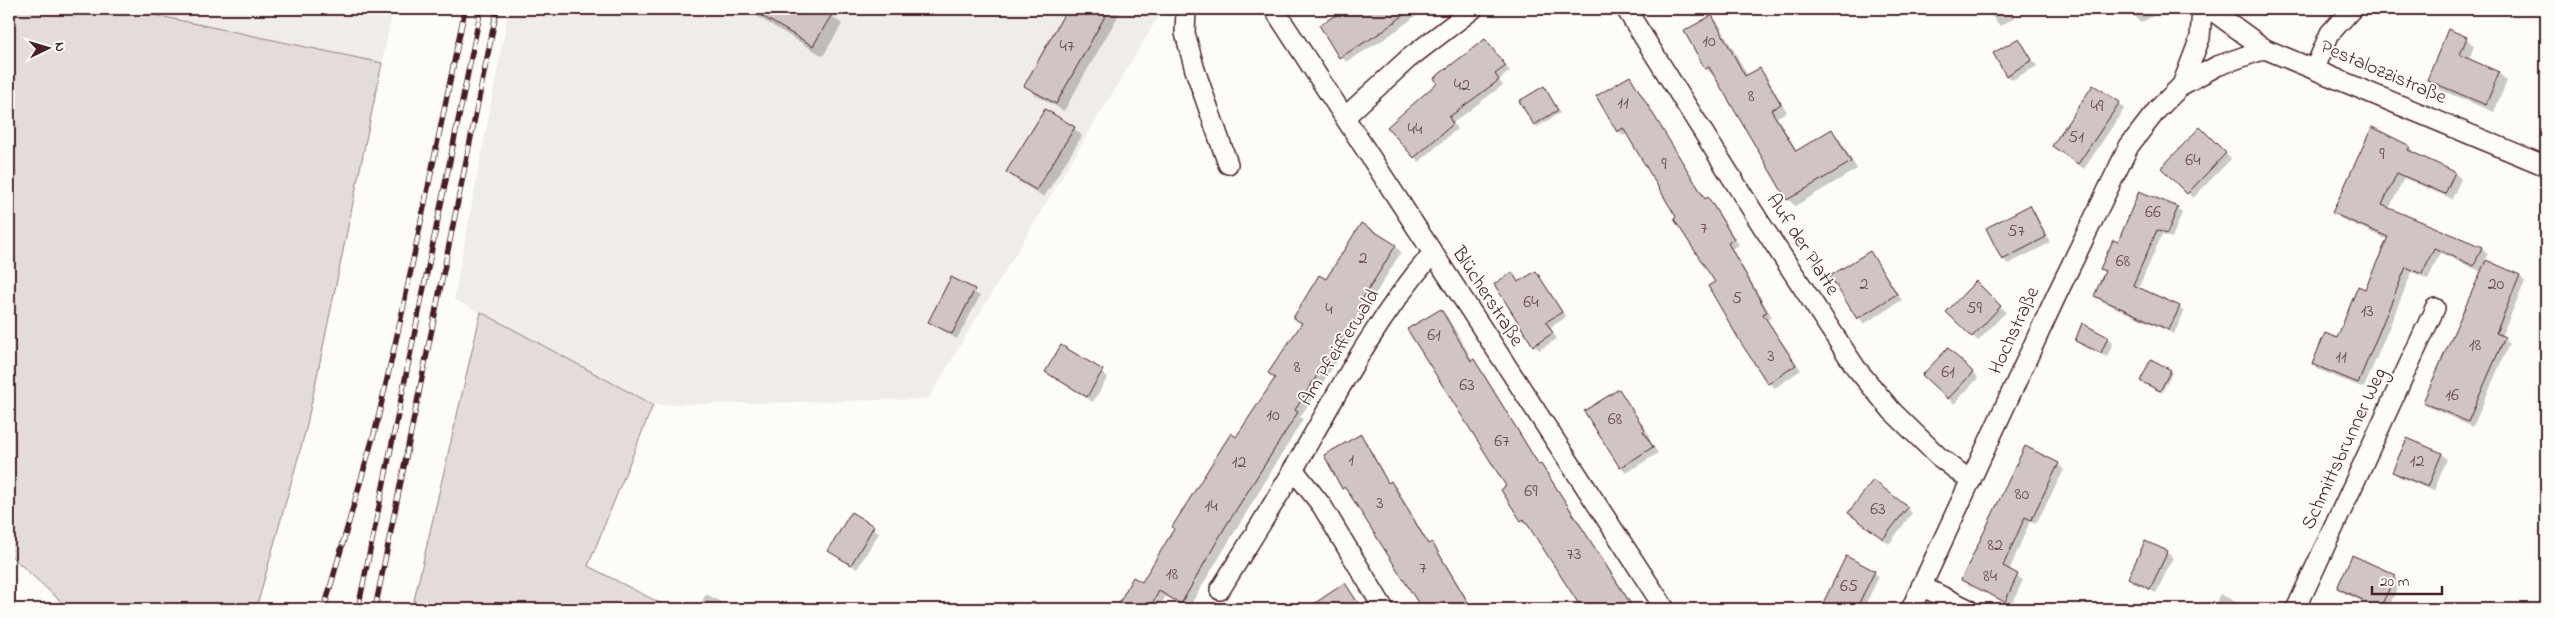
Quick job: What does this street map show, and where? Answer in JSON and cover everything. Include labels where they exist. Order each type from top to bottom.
[{"type":"street","points":[[1186,9],[1185,33],[1228,164]]},
{"type":"street","name":"Blücherstraße","points":[[1274,9],[1665,609]]},
{"type":"street","points":[[1346,117],[1408,59],[1473,9]]},
{"type":"street","name":"Auf der Platte","points":[[1626,9],[1759,221],[1856,368],[1892,411],[1938,456],[1970,481]]},
{"type":"street","name":"Hochstraße","points":[[2182,85],[2200,38],[2202,9]]},
{"type":"street","name":"Pestalozzistraße","points":[[2210,9],[2265,49],[2315,68],[2388,102],[2546,166]]},
{"type":"street","points":[[2315,68],[2330,33],[2352,9]]},
{"type":"street","name":"Hochstraße","points":[[1911,609],[2129,146],[2157,110],[2182,85],[2217,66],[2265,49]]},
{"type":"street","name":"Am Pfeifferwald","points":[[1220,590],[1293,469],[1353,363],[1386,314],[1432,254]]},
{"type":"street","name":"Schmittsbrunner Weg","points":[[2296,609],[2435,308]]},
{"type":"street","points":[[1293,469],[1322,506],[1384,609]]},
{"type":"street","points":[[1921,586],[1968,609]]},
{"type":"shaded area","points":[[9,9],[126,9],[382,63],[306,429],[256,609],[69,609],[9,554]]},
{"type":"shaded area","points":[[126,9],[393,9],[382,63]]},
{"type":"shaded area","points":[[509,9],[1163,9],[928,399],[653,405],[454,299]]},
{"type":"shaded area","points":[[481,312],[653,405],[588,566],[662,604],[661,609],[412,609]]},
{"type":"building","points":[[750,9],[835,9],[813,46]]},
{"type":"building","points":[[1067,9],[1109,9],[1056,104],[1024,86]]},
{"type":"building","points":[[1346,9],[1412,9],[1380,33],[1339,58],[1319,25]]},
{"type":"building","points":[[1712,15],[1745,76],[1760,68],[1781,104],[1771,110],[1796,151],[1832,129],[1851,162],[1787,200],[1709,67],[1705,69],[1684,31]]},
{"type":"building","points":[[2448,29],[2467,37],[2460,55],[2499,72],[2486,105],[2427,80]]},
{"type":"building","points":[[2019,38],[2032,60],[2006,76],[1993,53]]},
{"type":"building","points":[[1485,39],[1506,66],[1495,74],[1499,80],[1449,117],[1453,124],[1414,158],[1387,127],[1437,83],[1434,78]]},
{"type":"building","points":[[1630,76],[1705,199],[1708,197],[1734,239],[1728,243],[1767,312],[1763,314],[1796,365],[1768,384],[1741,343],[1708,286],[1715,282],[1674,219],[1676,217],[1623,128],[1617,132],[1596,96]]},
{"type":"building","points":[[2093,85],[2120,102],[2078,164],[2052,146]]},
{"type":"building","points":[[1544,86],[1558,110],[1534,125],[1519,101]]},
{"type":"building","points":[[1045,109],[1075,127],[1036,190],[1006,172]]},
{"type":"building","points":[[2200,127],[2226,153],[2187,194],[2161,168]]},
{"type":"building","points":[[2372,127],[2410,146],[2408,150],[2455,172],[2445,194],[2397,173],[2382,205],[2482,247],[2474,266],[2434,248],[2422,274],[2406,267],[2358,383],[2312,364],[2325,333],[2337,338],[2358,286],[2365,289],[2388,237],[2332,213]]},
{"type":"building","points":[[2139,191],[2178,207],[2167,234],[2157,230],[2133,285],[2180,306],[2169,330],[2094,296],[2105,271],[2100,269],[2113,240],[2118,242]]},
{"type":"building","points":[[2030,205],[2046,237],[2002,260],[1986,228]]},
{"type":"building","points":[[1361,223],[1396,245],[1362,300],[1366,302],[1295,410],[1298,412],[1224,529],[1181,604],[1159,591],[1149,609],[1116,609],[1133,577],[1142,582],[1174,529],[1172,527],[1231,433],[1236,437],[1275,378],[1268,373],[1302,323],[1293,318],[1319,275],[1326,279]]},
{"type":"building","points":[[1870,251],[1897,294],[1857,319],[1830,276]]},
{"type":"building","points":[[2486,260],[2520,275],[2496,333],[2505,337],[2468,422],[2423,402]]},
{"type":"building","points":[[1536,271],[1562,312],[1546,322],[1553,333],[1533,346],[1494,284],[1512,272],[1518,282]]},
{"type":"building","points":[[951,277],[975,289],[952,334],[928,322]]},
{"type":"building","points":[[1976,281],[2001,306],[1972,337],[1946,312]]},
{"type":"building","points":[[1441,309],[1471,361],[1474,359],[1539,465],[1541,464],[1634,609],[1582,609],[1524,519],[1521,521],[1501,490],[1506,486],[1407,329]]},
{"type":"building","points":[[2082,323],[2108,337],[2101,353],[2075,341]]},
{"type":"building","points":[[1061,345],[1103,370],[1087,397],[1045,372]]},
{"type":"building","points":[[1948,348],[1973,372],[1948,399],[1922,375]]},
{"type":"building","points":[[2151,359],[2171,370],[2160,391],[2140,381]]},
{"type":"building","points":[[1619,389],[1645,430],[1643,431],[1653,447],[1620,468],[1584,411]]},
{"type":"building","points":[[1361,434],[1388,483],[1391,481],[1428,544],[1432,542],[1472,609],[1422,609],[1345,487],[1342,489],[1324,455]]},
{"type":"building","points":[[2407,438],[2442,453],[2428,487],[2392,472]]},
{"type":"building","points":[[2025,446],[2059,463],[2031,520],[2025,517],[2003,566],[2018,574],[2005,602],[1961,580]]},
{"type":"building","points":[[1873,480],[1908,507],[1883,539],[1848,513]]},
{"type":"building","points":[[851,512],[874,526],[851,565],[828,551]]},
{"type":"building","points":[[2145,541],[2168,551],[2150,589],[2128,578]]},
{"type":"building","points":[[2352,555],[2396,575],[2380,608],[2337,588]]},
{"type":"building","points":[[1846,556],[1875,571],[1856,609],[1836,609],[1823,603]]},
{"type":"building","points":[[1345,583],[1362,609],[1306,609]]},
{"type":"railway","points":[[324,609],[376,427],[401,318],[465,9]]},
{"type":"railway","points":[[358,609],[481,9]]},
{"type":"railway","points":[[375,609],[497,9]]}]
